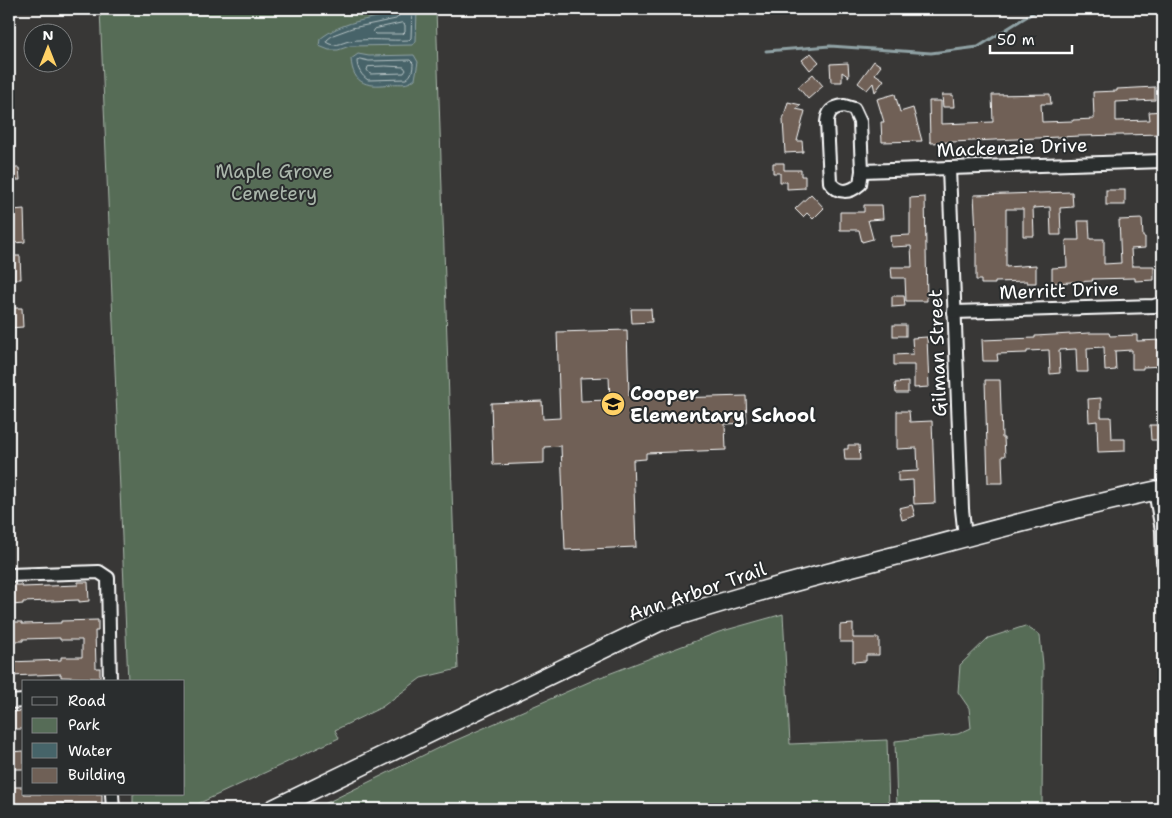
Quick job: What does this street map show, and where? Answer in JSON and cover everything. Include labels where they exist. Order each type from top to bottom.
[{"type":"street","points":[[837,106],[849,107],[858,115],[862,171],[860,184],[847,191],[841,191],[830,182],[826,122],[831,110],[837,106]]},
{"type":"street","name":"Mackenzie Drive","points":[[862,171],[1163,161]]},
{"type":"street","name":"Gilman Street","points":[[950,168],[962,509],[965,537]]},
{"type":"street","name":"Merritt Drive","points":[[954,312],[1154,306],[1163,303]]},
{"type":"street","points":[[1159,490],[1163,562]]},
{"type":"street","name":"Ann Arbor Trail","points":[[273,809],[660,622],[721,602],[965,537],[1068,510],[1159,490]]},
{"type":"street","points":[[9,576],[99,572],[108,578],[110,680]]},
{"type":"street","points":[[9,702],[22,701]]},
{"type":"street","points":[[112,796],[112,809]]},
{"type":"green space","name":"Maple Grove Cemetery","points":[[100,9],[436,9],[458,669],[421,678],[382,707],[335,730],[339,738],[187,809],[133,809],[133,796],[185,796],[185,680],[128,680]]},
{"type":"green space","points":[[783,614],[790,744],[887,740],[889,809],[314,809],[436,749],[598,678],[719,632]]},
{"type":"green space","points":[[1025,626],[1040,635],[1043,665],[1042,809],[897,809],[895,741],[958,734],[971,728],[969,708],[958,692],[960,665],[988,638]]},
{"type":"water","points":[[398,9],[417,9],[416,42],[412,45],[350,46],[338,50],[329,50],[319,46],[320,39],[328,33],[355,22],[394,14]]},
{"type":"water","points":[[358,54],[369,56],[414,55],[418,62],[415,79],[404,84],[369,85],[364,83],[355,75],[352,68],[351,59]]},
{"type":"building","points":[[811,53],[819,62],[810,70],[802,60]]},
{"type":"building","points":[[874,61],[881,66],[875,74],[884,80],[875,92],[873,83],[867,90],[858,83]]},
{"type":"building","points":[[848,63],[849,77],[842,72],[842,82],[831,82],[830,64]]},
{"type":"building","points":[[813,74],[823,86],[808,99],[798,87]]},
{"type":"building","points":[[1155,87],[1155,100],[1116,102],[1116,121],[1150,120],[1149,112],[1163,111],[1163,134],[931,143],[930,141],[929,101],[941,101],[941,124],[993,122],[992,95],[1050,94],[1051,104],[1041,104],[1042,122],[1073,121],[1094,119],[1093,92]]},
{"type":"building","points":[[895,94],[900,112],[913,108],[922,141],[882,142],[881,122],[884,122],[877,99]]},
{"type":"building","points":[[942,95],[953,95],[954,107],[943,107]]},
{"type":"building","points":[[788,102],[801,105],[796,109],[805,111],[797,141],[802,141],[803,152],[785,153],[783,120]]},
{"type":"building","points":[[773,163],[784,163],[784,170],[801,170],[801,176],[805,176],[805,188],[787,189],[787,182],[780,182],[780,173],[773,173]]},
{"type":"building","points":[[9,168],[19,168],[20,180],[9,180]]},
{"type":"building","points":[[1106,190],[1125,190],[1125,205],[1106,205]]},
{"type":"building","points":[[1072,192],[1073,207],[1060,208],[1061,235],[1051,235],[1050,207],[1033,208],[1034,236],[1023,236],[1023,209],[1006,209],[1006,267],[1036,265],[1036,283],[1027,283],[1027,281],[981,284],[981,280],[976,280],[974,195]]},
{"type":"building","points":[[811,194],[824,208],[813,219],[807,213],[803,217],[795,209]]},
{"type":"building","points":[[925,197],[927,301],[906,301],[905,278],[892,278],[891,267],[912,267],[911,246],[891,247],[890,236],[910,235],[910,198]]},
{"type":"building","points":[[864,205],[882,205],[883,219],[868,220],[873,239],[862,242],[859,230],[840,230],[840,212],[864,212]]},
{"type":"building","points":[[24,209],[25,242],[14,243],[13,231],[9,232],[9,217],[13,217],[13,210]]},
{"type":"building","points":[[1142,219],[1145,248],[1131,249],[1132,266],[1154,266],[1154,280],[1135,281],[1135,278],[1092,279],[1093,281],[1052,283],[1052,268],[1067,267],[1066,240],[1079,240],[1078,221],[1089,221],[1090,239],[1104,239],[1104,264],[1121,263],[1119,220]]},
{"type":"building","points":[[9,256],[20,256],[21,279],[9,279]]},
{"type":"building","points":[[892,296],[904,296],[905,306],[892,307]]},
{"type":"building","points":[[9,308],[22,308],[23,327],[9,328]]},
{"type":"building","points":[[631,309],[651,309],[652,322],[632,323]]},
{"type":"building","points":[[893,325],[906,325],[906,336],[893,336]]},
{"type":"building","points":[[627,330],[629,396],[675,394],[675,398],[746,396],[747,423],[725,424],[726,450],[646,453],[646,459],[633,460],[636,547],[565,550],[561,446],[544,447],[544,463],[493,465],[491,403],[542,401],[543,419],[560,418],[557,332]],"holes":[[[609,377],[610,400],[581,401],[580,378]]]},
{"type":"building","points":[[1109,333],[1110,336],[1137,335],[1137,341],[1163,340],[1163,366],[1132,369],[1132,350],[1115,351],[1116,370],[1105,371],[1104,347],[1087,348],[1088,372],[1077,372],[1076,349],[1059,350],[1060,373],[1050,374],[1049,350],[997,354],[998,361],[983,361],[982,340]]},
{"type":"building","points":[[927,337],[929,387],[914,388],[914,365],[894,365],[894,355],[913,354],[912,338]]},
{"type":"building","points":[[985,380],[1000,380],[1002,438],[1004,438],[1005,456],[1002,456],[1003,483],[988,483]]},
{"type":"building","points":[[908,382],[908,393],[896,393],[895,383]]},
{"type":"building","points":[[1101,398],[1101,417],[1111,417],[1112,439],[1125,439],[1125,451],[1098,452],[1097,421],[1089,422],[1088,399]]},
{"type":"building","points":[[897,411],[909,411],[910,422],[932,421],[935,503],[914,504],[913,480],[898,481],[898,472],[918,471],[917,448],[897,449]]},
{"type":"building","points":[[1150,425],[1163,425],[1163,440],[1151,440]]},
{"type":"building","points":[[848,445],[859,445],[860,460],[845,460],[844,449],[848,449]]},
{"type":"building","points":[[912,505],[915,516],[902,520],[899,508]]},
{"type":"building","points":[[78,582],[88,582],[89,601],[23,602],[23,604],[12,605],[11,585],[22,585],[22,587],[78,585]]},
{"type":"building","points":[[98,620],[98,631],[95,631],[96,668],[100,668],[100,678],[61,677],[61,674],[9,676],[9,662],[61,660],[61,657],[82,657],[82,640],[60,640],[60,638],[12,641],[12,622],[22,622],[22,624]]},
{"type":"building","points":[[853,624],[853,638],[879,638],[879,655],[866,655],[866,661],[853,662],[853,642],[840,642],[840,625]]},
{"type":"building","points":[[22,711],[22,729],[9,729],[9,712]]},
{"type":"building","points":[[22,751],[22,769],[9,769],[9,752]]},
{"type":"building","points":[[9,787],[22,787],[22,796],[102,796],[102,809],[88,809],[88,805],[63,805],[63,803],[9,805]]},
{"type":"waterway","points":[[766,51],[830,46],[931,53],[978,47],[1039,9]]},
{"type":"place","name":"Cooper Elementary School","points":[[613,404]]}]
